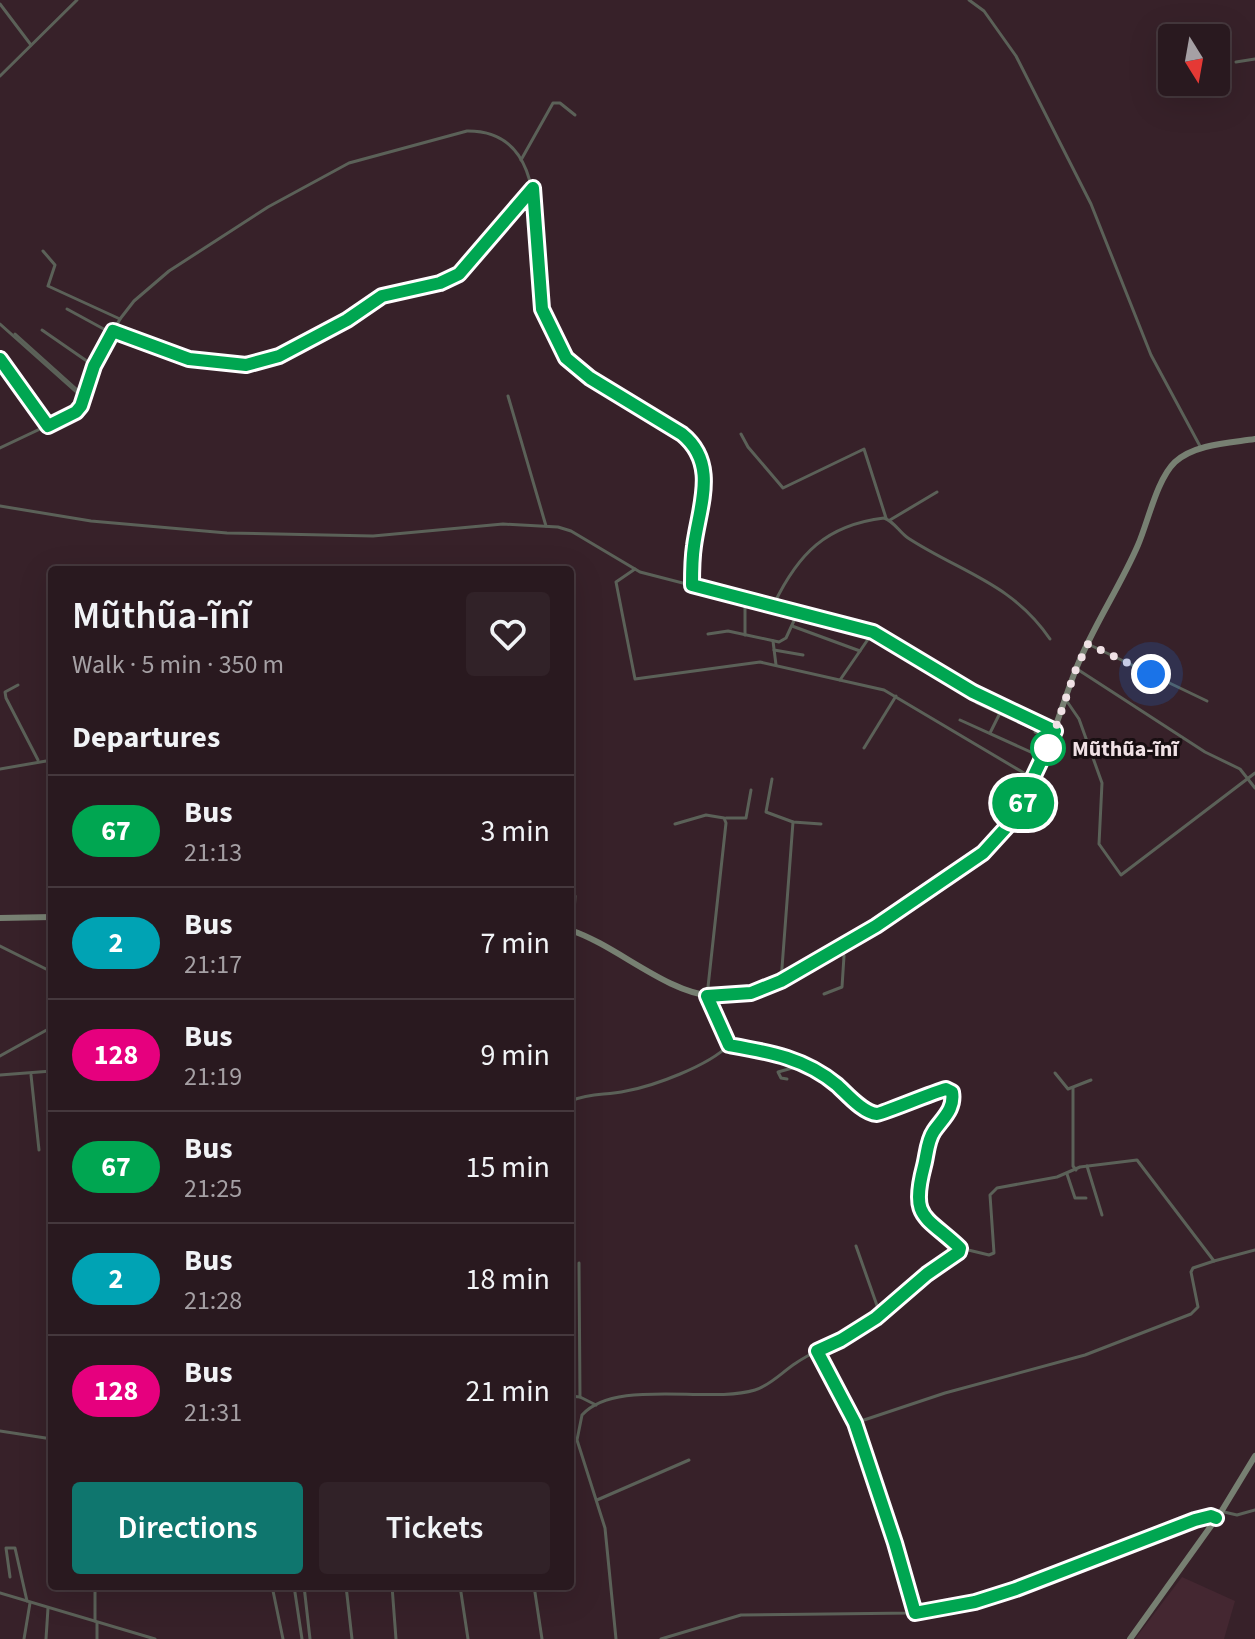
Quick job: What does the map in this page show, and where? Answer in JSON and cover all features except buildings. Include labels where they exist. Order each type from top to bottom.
[{"type":"street","points":[[0,76],[77,0]]},
{"type":"street","points":[[969,0],[984,11],[1016,56],[1091,204],[1151,355],[1201,449]]},
{"type":"street","points":[[0,4],[31,45]]},
{"type":"street","points":[[1236,62],[1255,59]]},
{"type":"street","points":[[521,160],[553,103],[560,103],[575,115]]},
{"type":"street","points":[[0,448],[76,412],[94,366],[120,319],[134,301],[169,271],[268,207],[349,163],[467,131],[490,134],[514,151],[533,188],[542,309],[566,358],[590,378],[682,434],[695,444],[702,458],[704,488],[694,544],[692,585]]},
{"type":"street","points":[[67,309],[112,332],[189,359],[246,365],[279,356],[347,320],[382,296],[440,283],[459,274],[533,188]]},
{"type":"street","points":[[43,251],[55,265],[48,286],[120,319]]},
{"type":"street","points":[[0,324],[83,397]]},
{"type":"street","points":[[42,330],[94,366]]},
{"type":"street","points":[[15,334],[83,397]]},
{"type":"street","points":[[0,359],[48,426]]},
{"type":"street","points":[[508,396],[546,526]]},
{"type":"street","points":[[741,434],[748,447],[783,488],[864,449],[888,520],[905,536],[971,570],[1016,602],[1036,619],[1050,639]]},
{"type":"street","points":[[574,931],[607,945],[670,982],[707,996],[751,993],[781,981],[876,926],[983,853],[1013,820],[1034,779],[1054,735],[1076,669],[1135,552],[1168,471],[1183,456],[1201,449],[1255,439]]},
{"type":"street","points":[[774,604],[790,570],[844,526],[888,520],[937,492]]},
{"type":"street","points":[[0,506],[91,521],[227,533],[393,536],[503,524],[546,526],[571,531],[635,569],[873,632],[980,696],[1039,724],[1054,735]]},
{"type":"street","points":[[635,569],[616,582],[635,679],[745,662],[776,665],[884,690],[1034,779]]},
{"type":"street","points":[[745,597],[745,635]]},
{"type":"street","points":[[708,634],[728,631],[783,641],[798,612]]},
{"type":"street","points":[[792,626],[860,651]]},
{"type":"street","points":[[840,680],[873,632]]},
{"type":"street","points":[[773,641],[776,665]]},
{"type":"street","points":[[1088,644],[1207,701]]},
{"type":"street","points":[[774,650],[803,655]]},
{"type":"street","points":[[1076,669],[1205,752],[1240,769],[1255,788]]},
{"type":"street","points":[[18,685],[5,692],[6,698],[38,760]]},
{"type":"street","points":[[864,748],[896,696]]},
{"type":"street","points":[[980,696],[977,703],[999,715],[1054,735]]},
{"type":"street","points":[[1066,700],[1079,719],[1102,783],[1099,844],[1121,875],[1255,773]]},
{"type":"street","points":[[990,733],[1003,707]]},
{"type":"street","points":[[960,720],[1044,758]]},
{"type":"street","points":[[1036,730],[1039,724]]},
{"type":"street","points":[[0,769],[48,760]]},
{"type":"street","points":[[772,779],[766,812],[793,822],[821,824]]},
{"type":"street","points":[[675,824],[706,815],[746,818],[751,790]]},
{"type":"street","points":[[724,818],[707,996],[729,1045]]},
{"type":"street","points":[[781,981],[793,822]]},
{"type":"street","points":[[0,918],[48,917]]},
{"type":"street","points":[[0,946],[48,970]]},
{"type":"street","points":[[824,994],[842,987],[844,956],[841,946]]},
{"type":"street","points":[[0,1056],[48,1029]]},
{"type":"street","points":[[574,1100],[595,1092],[614,1093],[644,1087],[701,1063],[729,1045],[769,1051],[805,1064],[877,1114],[946,1089],[952,1092],[952,1106],[930,1137],[917,1196],[918,1208],[927,1220],[960,1248],[994,1253],[990,1195],[994,1191],[1087,1166],[1137,1160],[1214,1261]]},
{"type":"street","points":[[787,1079],[781,1078],[778,1072],[805,1064]]},
{"type":"street","points":[[0,1075],[48,1072]]},
{"type":"street","points":[[1055,1073],[1068,1089],[1091,1080]]},
{"type":"street","points":[[31,1075],[39,1150]]},
{"type":"street","points":[[1073,1088],[1072,1152],[1076,1170]]},
{"type":"street","points":[[1087,1166],[1102,1215]]},
{"type":"street","points":[[1067,1173],[1075,1198],[1086,1198]]},
{"type":"street","points":[[856,1246],[880,1314]]},
{"type":"street","points":[[616,1639],[609,1545],[576,1432],[582,1415],[596,1405],[625,1397],[693,1396],[755,1390],[880,1314],[927,1274],[956,1256],[960,1248]]},
{"type":"street","points":[[855,1423],[933,1396],[1085,1355],[1191,1314],[1198,1307],[1191,1272],[1193,1268],[1255,1250]]},
{"type":"street","points":[[579,1263],[580,1397]]},
{"type":"street","points":[[817,1351],[855,1423],[915,1613]]},
{"type":"street","points":[[574,1396],[596,1405]]},
{"type":"street","points":[[0,1431],[48,1438]]},
{"type":"street","points":[[1130,1639],[1218,1515],[1255,1456]]},
{"type":"street","points":[[597,1500],[689,1460]]},
{"type":"street","points":[[661,1639],[676,1638],[741,1615],[915,1613],[975,1602],[1195,1520],[1255,1510]]},
{"type":"street","points":[[10,1577],[6,1548],[15,1548],[28,1602],[24,1639]]},
{"type":"street","points":[[95,1590],[97,1639]]},
{"type":"street","points":[[273,1590],[283,1639]]},
{"type":"street","points":[[295,1590],[302,1639]]},
{"type":"street","points":[[304,1590],[310,1639]]},
{"type":"street","points":[[346,1590],[352,1639]]},
{"type":"street","points":[[392,1590],[396,1639]]},
{"type":"street","points":[[461,1590],[468,1639]]},
{"type":"street","points":[[535,1590],[542,1639]]},
{"type":"street","points":[[0,1593],[155,1639]]},
{"type":"street","points":[[46,1639],[48,1608]]},
{"type":"shaded area","points":[[1182,1577],[1235,1601],[1224,1639],[1135,1639]]},
{"type":"bus line","name":"67","points":[[0,359],[48,426],[67,418],[81,406],[94,366],[113,331],[189,359],[246,365],[279,356],[347,320],[382,296],[440,283],[459,274],[533,188],[542,309],[566,358],[590,378],[682,434],[695,444],[702,458],[704,488],[694,544],[692,585],[873,632],[973,692],[1055,731],[1013,820],[999,839],[983,853],[864,934],[781,981],[751,993],[707,996],[729,1045],[769,1051],[818,1070],[871,1112],[885,1112],[923,1095],[946,1089],[952,1092],[952,1106],[930,1137],[917,1196],[918,1208],[927,1220],[960,1248],[959,1252],[905,1291],[876,1318],[817,1351],[855,1423],[915,1613],[975,1602],[1206,1516],[1216,1518]]},
{"type":"place","name":"Mũthũa-ĩnĩ","points":[[1048,748]]},
{"type":"route","points":[[1048,748],[1088,644],[1151,674]]}]
